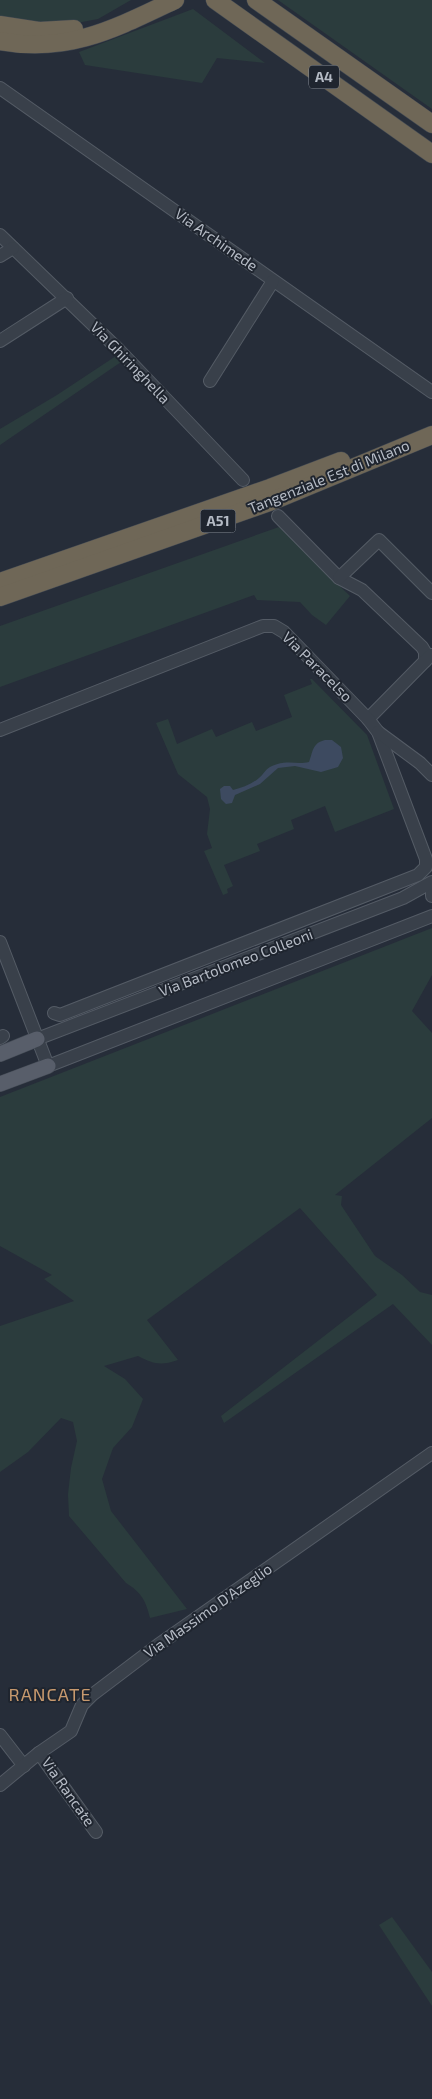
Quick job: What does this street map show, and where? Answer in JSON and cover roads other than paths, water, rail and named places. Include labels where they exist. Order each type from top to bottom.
[{"type":"highway","points":[[0,26],[39,31],[74,29],[106,21],[150,0]]},
{"type":"highway","points":[[0,41],[35,44],[79,40],[113,30],[175,0]]},
{"type":"highway","points":[[206,0],[240,17]]},
{"type":"highway","name":"A4","points":[[216,0],[432,154]]},
{"type":"highway","name":"A4","points":[[256,0],[432,124]]},
{"type":"highway","name":"Tangenziale Est di Milano","points":[[0,582],[270,488],[432,424]]},
{"type":"highway","name":"Tangenziale Est di Milano","points":[[0,597],[275,500],[432,435]]},
{"type":"main road","points":[[0,1054],[37,1039]]},
{"type":"main road","points":[[0,1084],[48,1066]]},
{"type":"street","name":"Via Archimede","points":[[0,88],[432,392]]},
{"type":"street","name":"Via Ghiringhella","points":[[0,235],[119,350],[243,480]]},
{"type":"street","points":[[0,256],[13,248]]},
{"type":"street","points":[[210,381],[273,281]]},
{"type":"street","points":[[0,341],[67,298]]},
{"type":"street","points":[[278,516],[339,578],[362,590],[422,647],[428,657],[368,719]]},
{"type":"street","points":[[339,578],[379,540],[432,593]]},
{"type":"street","name":"Via Paracelso","points":[[0,730],[263,626],[274,626],[284,632],[368,719],[378,732],[426,859],[426,867]]},
{"type":"street","points":[[378,732],[432,775]]},
{"type":"street","name":"Via Bartolomeo Colleoni","points":[[54,1013],[60,1015],[418,875],[426,867]]},
{"type":"street","name":"Via Bartolomeo Colleoni","points":[[37,1039],[404,898],[432,884],[432,896]]},
{"type":"street","name":"Via Bartolomeo Colleoni","points":[[48,1066],[432,916]]},
{"type":"street","points":[[0,942],[48,1066]]},
{"type":"street","name":"Via Massimo D'Azeglio","points":[[0,1785],[39,1753],[71,1731],[82,1706],[92,1695],[158,1645],[432,1453]]},
{"type":"street","name":"Via Rancate","points":[[0,1735],[24,1766]]},
{"type":"street","name":"Via Rancate","points":[[39,1753],[96,1832]]},
{"type":"water","points":[[325,740],[332,740],[341,747],[343,758],[338,767],[321,772],[295,766],[278,768],[260,784],[235,795],[232,803],[226,804],[221,799],[220,789],[224,786],[230,786],[233,790],[247,786],[259,778],[268,768],[276,765],[309,762],[315,746]]},
{"type":"district","name":"RANCATE","points":[[50,1695]]}]
